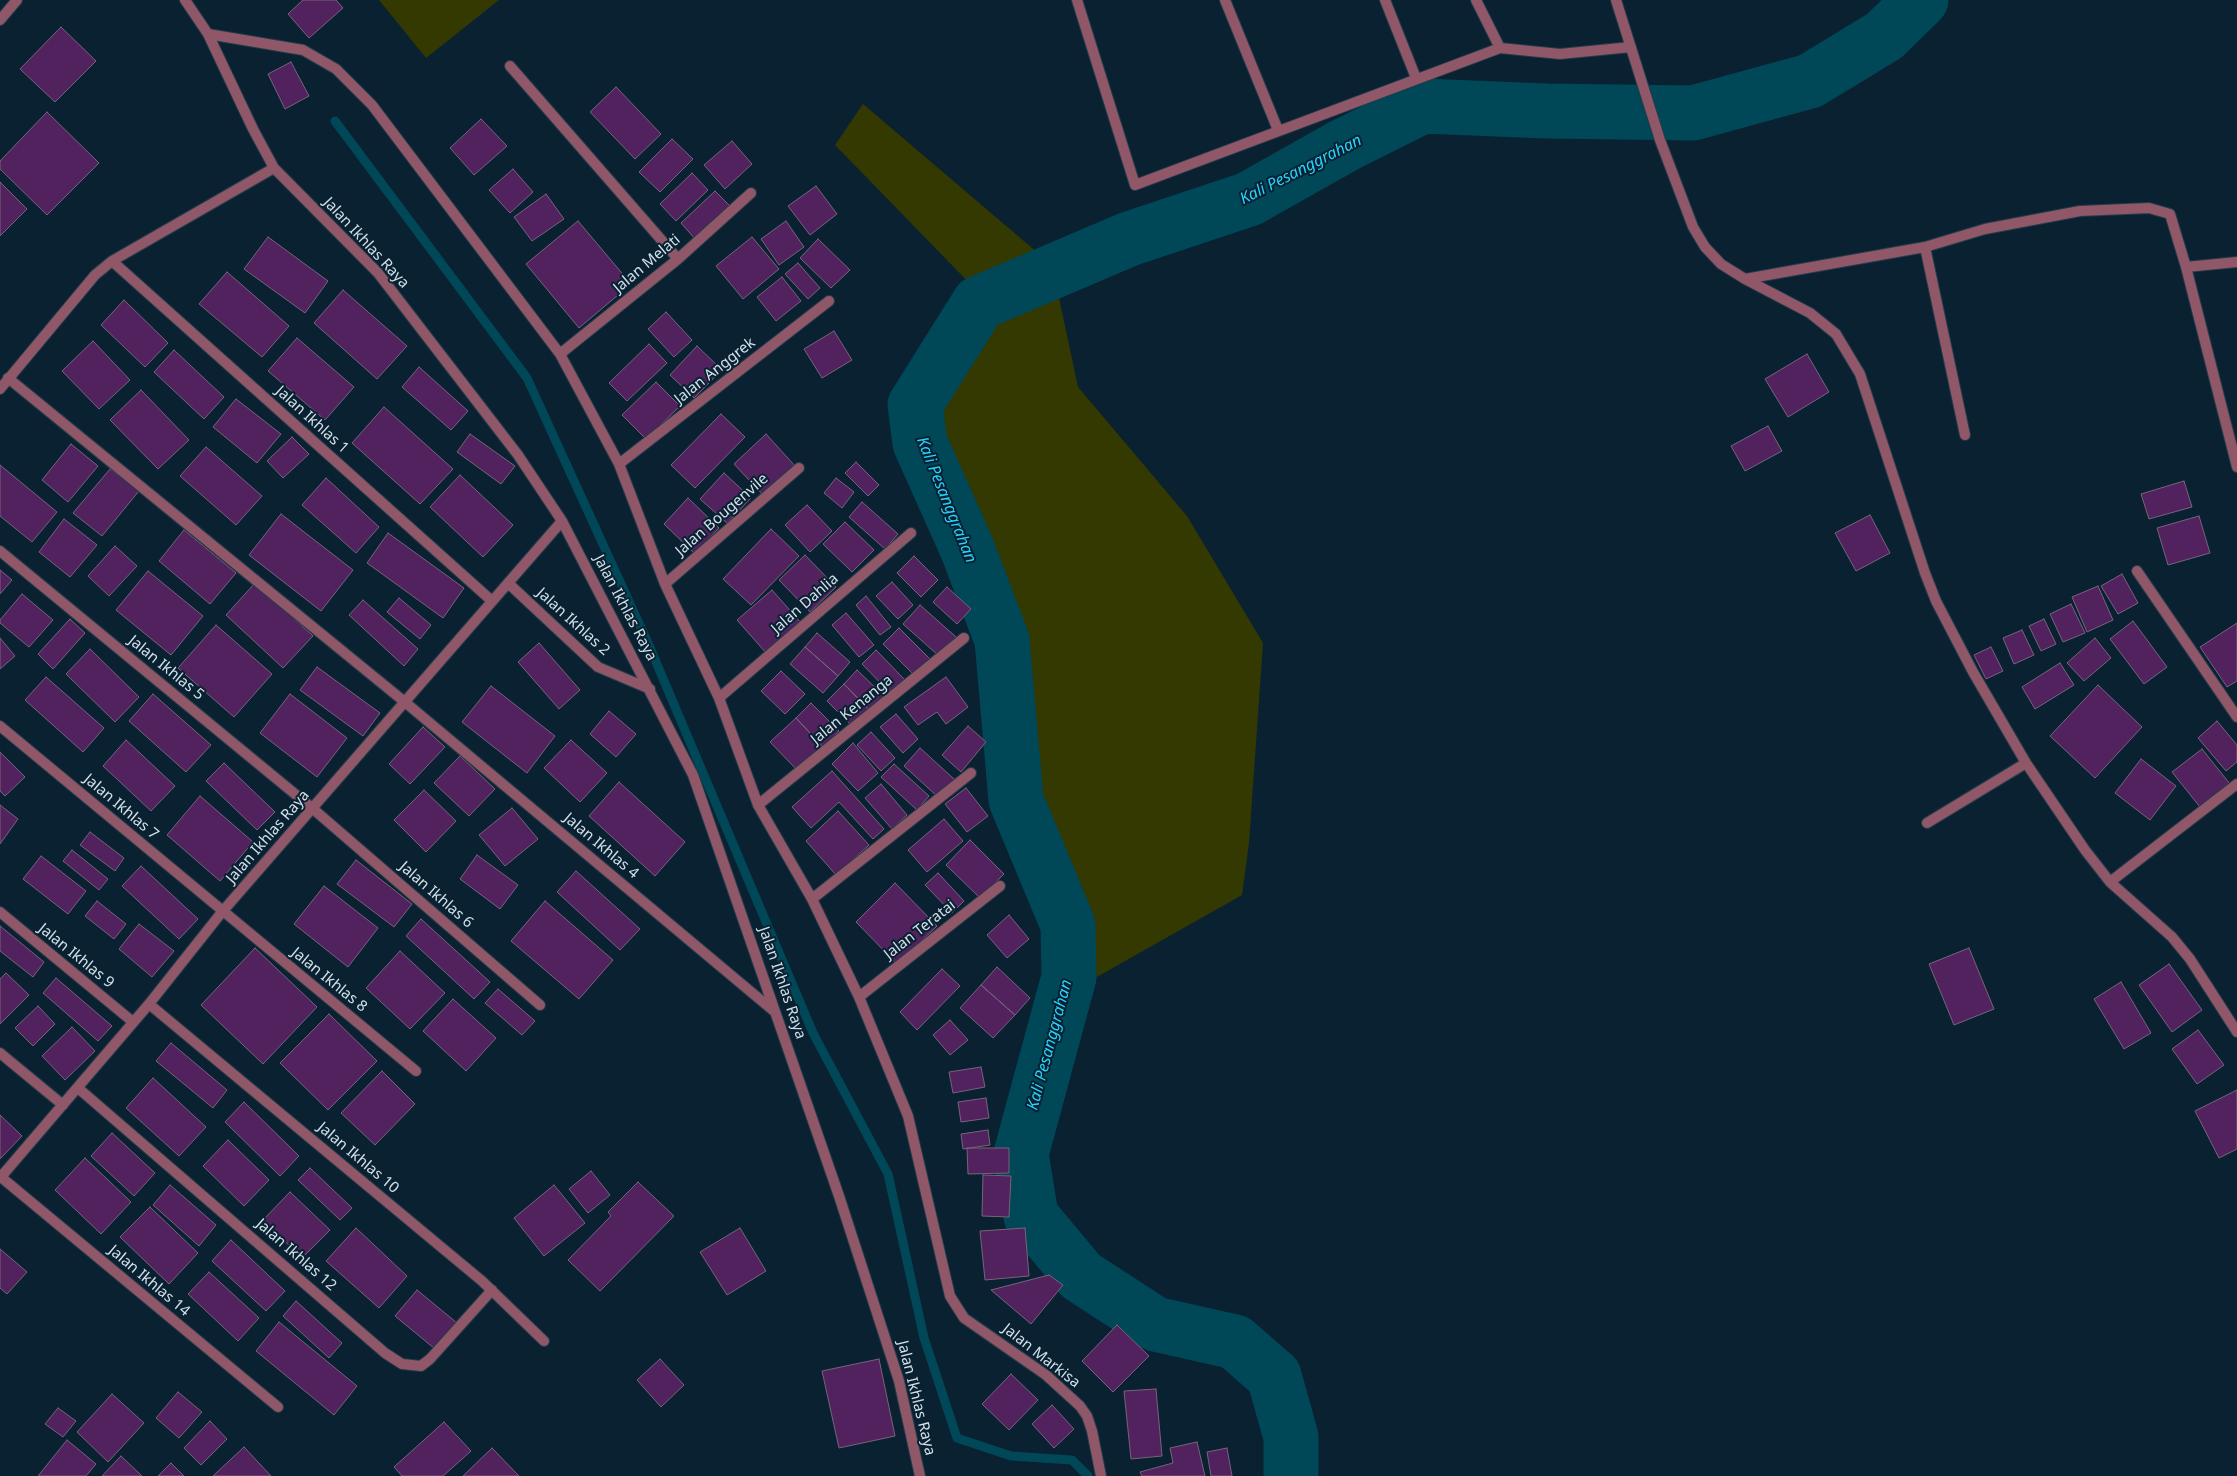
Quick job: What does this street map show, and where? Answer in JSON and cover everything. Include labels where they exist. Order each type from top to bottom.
[{"type":"street","points":[[0,20],[17,0]]},
{"type":"street","name":"Jalan Ikhlas Raya","points":[[185,0],[208,34],[253,129],[274,168],[378,274],[518,455],[562,521],[693,775],[776,1013],[899,1381],[920,1476]]},
{"type":"street","points":[[1077,0],[1135,185],[1500,48],[1560,54],[1631,47]]},
{"type":"street","points":[[1226,0],[1278,130]]},
{"type":"street","points":[[1385,0],[1416,78]]},
{"type":"street","points":[[1476,0],[1500,48]]},
{"type":"street","points":[[1616,0],[1660,140],[1693,227],[1705,247],[1721,264],[1745,279],[1810,313],[1836,334],[1860,374],[1925,573],[1936,601],[1973,672],[2026,763],[2085,850],[2110,882],[2172,937],[2190,959],[2237,1032]]},
{"type":"street","name":"Jalan Markisa","points":[[208,34],[304,50],[336,69],[372,105],[560,354],[619,464],[665,584],[719,698],[758,806],[812,899],[859,997],[908,1116],[930,1207],[943,1273],[950,1296],[964,1318],[1046,1375],[1080,1406],[1088,1416],[1101,1476]]},
{"type":"street","points":[[510,66],[678,260]]},
{"type":"street","points":[[0,389],[94,275],[112,261],[274,168]]},
{"type":"street","name":"Jalan Melati","points":[[560,354],[678,260],[751,194]]},
{"type":"street","points":[[1745,279],[1925,247],[1985,229],[2080,211],[2149,208],[2170,214],[2186,267],[2237,467]]},
{"type":"street","points":[[1925,247],[1965,435]]},
{"type":"street","name":"Jalan Ikhlas 1","points":[[112,261],[492,602]]},
{"type":"street","points":[[2186,267],[2237,262]]},
{"type":"street","name":"Jalan Anggrek","points":[[619,464],[829,301]]},
{"type":"street","name":"Jalan Ikhlas 4","points":[[8,378],[406,703],[776,1013]]},
{"type":"street","name":"Jalan Bougenvile","points":[[665,584],[798,468]]},
{"type":"street","name":"Jalan Ikhlas Raya","points":[[0,1178],[149,1004],[222,912],[406,703],[562,521]]},
{"type":"street","name":"Jalan Dahlia","points":[[719,698],[911,533]]},
{"type":"street","name":"Jalan Ikhlas 5","points":[[0,551],[312,808]]},
{"type":"street","points":[[2137,571],[2237,717]]},
{"type":"street","name":"Jalan Ikhlas 2","points":[[508,583],[598,667],[650,689]]},
{"type":"street","name":"Jalan Kenanga","points":[[758,806],[964,638]]},
{"type":"street","name":"Jalan Ikhlas 7","points":[[0,726],[222,912]]},
{"type":"street","points":[[1928,823],[2026,763]]},
{"type":"street","points":[[812,899],[971,773]]},
{"type":"street","points":[[2110,882],[2237,784]]},
{"type":"street","name":"Jalan Ikhlas 6","points":[[312,808],[540,1004]]},
{"type":"street","name":"Jalan Teratai","points":[[859,997],[1000,886]]},
{"type":"street","name":"Jalan Ikhlas 9","points":[[0,912],[133,1022]]},
{"type":"street","name":"Jalan Ikhlas 8","points":[[222,912],[416,1071]]},
{"type":"street","name":"Jalan Ikhlas 10","points":[[149,1004],[492,1290],[544,1341]]},
{"type":"street","points":[[0,1053],[63,1105]]},
{"type":"street","name":"Jalan Ikhlas 12","points":[[78,1088],[384,1353],[402,1364],[421,1366],[430,1359],[492,1290]]},
{"type":"street","name":"Jalan Ikhlas 14","points":[[0,1178],[278,1407]]},
{"type":"green space","points":[[379,0],[499,0],[426,58]]},
{"type":"green space","points":[[863,104],[1052,265],[1078,387],[1187,516],[1263,643],[1249,843],[1242,895],[1065,995],[1078,919],[1015,819],[1002,726],[990,604],[929,459],[922,363],[979,293],[835,145]]},
{"type":"building","points":[[303,0],[336,0],[343,8],[309,38],[288,14]]},
{"type":"building","points":[[61,27],[96,61],[55,102],[20,69]]},
{"type":"building","points":[[291,62],[309,96],[285,109],[268,74]]},
{"type":"building","points":[[616,87],[661,134],[635,159],[590,112]]},
{"type":"building","points":[[47,112],[99,163],[47,215],[0,169],[0,161]]},
{"type":"building","points":[[481,119],[507,146],[474,175],[450,148]]},
{"type":"building","points":[[672,139],[693,159],[660,192],[639,172]]},
{"type":"building","points":[[732,141],[752,164],[725,189],[704,165]]},
{"type":"building","points":[[513,169],[533,192],[510,213],[489,190]]},
{"type":"building","points":[[692,173],[708,190],[676,221],[660,204]]},
{"type":"building","points":[[0,182],[27,209],[0,236]]},
{"type":"building","points":[[816,186],[837,214],[810,235],[788,206]]},
{"type":"building","points":[[715,191],[731,207],[696,240],[681,223]]},
{"type":"building","points":[[546,194],[564,219],[532,241],[514,217]]},
{"type":"building","points":[[578,221],[631,284],[579,328],[526,264]]},
{"type":"building","points":[[786,221],[804,247],[779,265],[761,239]]},
{"type":"building","points":[[268,237],[328,281],[305,313],[244,269]]},
{"type":"building","points":[[752,237],[779,269],[743,299],[716,266]]},
{"type":"building","points":[[818,239],[850,270],[831,288],[800,258]]},
{"type":"building","points":[[798,263],[820,288],[808,299],[785,274]]},
{"type":"building","points":[[227,272],[289,326],[262,357],[199,304]]},
{"type":"building","points":[[782,277],[801,301],[776,321],[757,297]]},
{"type":"building","points":[[343,290],[407,346],[377,379],[314,323]]},
{"type":"building","points":[[124,300],[168,343],[145,367],[101,325]]},
{"type":"building","points":[[666,312],[692,340],[674,357],[648,329]]},
{"type":"building","points":[[834,331],[852,360],[822,378],[804,349]]},
{"type":"building","points":[[297,338],[354,387],[325,420],[268,371]]},
{"type":"building","points":[[93,341],[130,380],[99,409],[62,371]]},
{"type":"building","points":[[649,344],[667,363],[627,401],[609,383]]},
{"type":"building","points":[[697,346],[722,370],[694,398],[670,375]]},
{"type":"building","points":[[174,350],[224,397],[204,419],[154,372]]},
{"type":"building","points":[[1807,354],[1829,392],[1788,417],[1765,379]]},
{"type":"building","points":[[419,367],[468,411],[451,430],[402,387]]},
{"type":"building","points":[[656,382],[680,406],[646,439],[622,415]]},
{"type":"building","points":[[141,390],[189,440],[158,469],[110,420]]},
{"type":"building","points":[[236,399],[281,434],[257,463],[213,427]]},
{"type":"building","points":[[384,407],[453,469],[420,504],[352,443]]},
{"type":"building","points":[[721,414],[745,437],[695,488],[671,465]]},
{"type":"building","points":[[1768,426],[1782,451],[1745,471],[1731,446]]},
{"type":"building","points":[[470,434],[515,466],[501,484],[457,452]]},
{"type":"building","points":[[766,434],[795,466],[763,495],[734,464]]},
{"type":"building","points":[[292,437],[309,454],[283,478],[267,461]]},
{"type":"building","points":[[71,444],[98,466],[68,502],[42,480]]},
{"type":"building","points":[[206,447],[262,496],[236,525],[180,476]]},
{"type":"building","points":[[856,462],[879,485],[868,496],[845,473]]},
{"type":"building","points":[[0,465],[57,512],[32,542],[0,516]]},
{"type":"building","points":[[110,469],[139,491],[102,536],[73,513]]},
{"type":"building","points":[[724,473],[751,498],[727,523],[700,499]]},
{"type":"building","points":[[460,475],[513,525],[483,557],[430,507]]},
{"type":"building","points":[[326,478],[379,527],[356,553],[302,505]]},
{"type":"building","points":[[836,478],[854,492],[842,508],[824,493]]},
{"type":"building","points":[[2184,481],[2192,507],[2149,519],[2141,494]]},
{"type":"building","points":[[688,498],[719,528],[695,554],[664,524]]},
{"type":"building","points":[[862,502],[898,534],[885,549],[849,517]]},
{"type":"building","points":[[807,505],[832,531],[810,552],[785,525]]},
{"type":"building","points":[[281,514],[353,570],[321,611],[249,555]]},
{"type":"building","points":[[1870,515],[1890,553],[1856,571],[1835,533]]},
{"type":"building","points":[[2199,516],[2210,553],[2168,565],[2157,528]]},
{"type":"building","points":[[64,519],[97,545],[70,577],[39,552]]},
{"type":"building","points":[[845,522],[874,550],[852,572],[823,544]]},
{"type":"building","points":[[771,529],[799,556],[751,605],[723,579]]},
{"type":"building","points":[[184,530],[236,573],[210,604],[159,561]]},
{"type":"building","points":[[388,533],[464,588],[443,618],[367,563]]},
{"type":"building","points":[[115,546],[137,566],[109,596],[88,576]]},
{"type":"building","points":[[805,555],[836,587],[810,612],[779,580]]},
{"type":"building","points":[[914,556],[938,580],[921,597],[897,573]]},
{"type":"building","points":[[0,570],[12,580],[0,594]]},
{"type":"building","points":[[148,571],[203,616],[171,655],[116,610]]},
{"type":"building","points":[[2122,574],[2138,603],[2118,614],[2101,586]]},
{"type":"building","points":[[892,582],[913,605],[898,619],[876,596]]},
{"type":"building","points":[[255,583],[313,636],[283,668],[226,615]]},
{"type":"building","points":[[2098,586],[2113,620],[2087,632],[2072,597]]},
{"type":"building","points":[[947,587],[971,609],[957,624],[933,602]]},
{"type":"building","points":[[772,590],[802,624],[767,654],[737,620]]},
{"type":"building","points":[[22,594],[53,620],[29,647],[0,623],[0,620]]},
{"type":"building","points":[[866,596],[891,627],[880,635],[856,605]]},
{"type":"building","points":[[399,598],[431,625],[420,639],[387,612]]},
{"type":"building","points":[[363,600],[418,649],[404,666],[349,615]]},
{"type":"building","points":[[2071,604],[2085,633],[2063,642],[2050,614]]},
{"type":"building","points":[[920,605],[956,637],[939,656],[903,624]]},
{"type":"building","points":[[846,613],[874,645],[859,657],[832,625]]},
{"type":"building","points":[[70,619],[85,633],[53,669],[38,654]]},
{"type":"building","points":[[2044,619],[2056,644],[2041,651],[2029,626]]},
{"type":"building","points":[[2133,621],[2167,667],[2144,684],[2110,639]]},
{"type":"building","points":[[2237,623],[2237,681],[2227,687],[2200,647]]},
{"type":"building","points":[[216,625],[272,674],[234,717],[178,668]]},
{"type":"building","points":[[899,628],[931,660],[915,676],[883,644]]},
{"type":"building","points":[[2022,630],[2034,655],[2014,664],[2003,638]]},
{"type":"building","points":[[817,633],[850,662],[838,676],[805,647]]},
{"type":"building","points":[[0,638],[15,656],[0,669]]},
{"type":"building","points":[[2095,638],[2111,658],[2084,681],[2067,663]]},
{"type":"building","points":[[539,643],[580,690],[559,709],[518,662]]},
{"type":"building","points":[[805,647],[838,676],[823,693],[790,664]]},
{"type":"building","points":[[1991,647],[2003,671],[1986,679],[1974,655]]},
{"type":"building","points":[[90,649],[139,697],[115,722],[66,674]]},
{"type":"building","points":[[876,650],[906,681],[892,695],[862,664]]},
{"type":"building","points":[[2060,663],[2074,685],[2035,709],[2022,687]]},
{"type":"building","points":[[317,667],[380,713],[363,736],[300,690]]},
{"type":"building","points":[[857,670],[884,696],[870,711],[844,684]]},
{"type":"building","points":[[781,671],[805,694],[785,714],[761,691]]},
{"type":"building","points":[[46,677],[104,728],[83,752],[25,700]]},
{"type":"building","points":[[946,677],[968,707],[946,724],[937,712],[918,725],[904,707]]},
{"type":"building","points":[[844,684],[870,711],[854,728],[827,701]]},
{"type":"building","points":[[2098,685],[2142,727],[2095,778],[2050,736]]},
{"type":"building","points":[[491,686],[555,736],[527,773],[462,722]]},
{"type":"building","points":[[153,694],[211,745],[186,772],[129,721]]},
{"type":"building","points":[[290,694],[347,738],[317,777],[260,733]]},
{"type":"building","points":[[811,703],[839,731],[823,747],[796,718]]},
{"type":"building","points":[[609,711],[636,734],[616,757],[590,734]]},
{"type":"building","points":[[896,714],[918,739],[903,753],[880,727]]},
{"type":"building","points":[[796,718],[823,747],[798,771],[770,742]]},
{"type":"building","points":[[2217,721],[2237,745],[2237,762],[2226,771],[2198,738]]},
{"type":"building","points":[[968,726],[986,742],[961,772],[942,755]]},
{"type":"building","points":[[423,727],[445,747],[410,784],[389,764]]},
{"type":"building","points":[[871,732],[895,758],[881,771],[857,745]]},
{"type":"building","points":[[126,740],[175,786],[151,811],[103,766]]},
{"type":"building","points":[[571,740],[607,773],[580,802],[544,768]]},
{"type":"building","points":[[853,743],[878,773],[858,791],[832,764]]},
{"type":"building","points":[[920,748],[954,779],[938,797],[904,766]]},
{"type":"building","points":[[2202,749],[2230,784],[2200,807],[2172,772]]},
{"type":"building","points":[[0,752],[25,777],[5,796],[0,791]]},
{"type":"building","points":[[460,756],[495,789],[469,816],[434,783]]},
{"type":"building","points":[[2141,759],[2176,786],[2150,820],[2115,793]]},
{"type":"building","points":[[224,763],[275,812],[257,830],[206,781]]},
{"type":"building","points":[[894,764],[929,796],[917,810],[881,777]]},
{"type":"building","points":[[832,771],[884,829],[873,839],[839,802],[811,828],[792,807]]},
{"type":"building","points":[[619,782],[685,842],[655,876],[589,816]]},
{"type":"building","points":[[881,784],[907,815],[892,829],[865,798]]},
{"type":"building","points":[[966,788],[988,816],[967,832],[945,804]]},
{"type":"building","points":[[424,790],[456,821],[426,852],[394,820]]},
{"type":"building","points":[[200,796],[253,842],[220,881],[167,835]]},
{"type":"building","points":[[0,805],[18,819],[0,844]]},
{"type":"building","points":[[512,808],[538,839],[505,866],[479,835]]},
{"type":"building","points":[[838,811],[869,845],[836,875],[806,841]]},
{"type":"building","points":[[944,819],[963,841],[927,872],[908,850]]},
{"type":"building","points":[[90,832],[124,858],[115,871],[80,845]]},
{"type":"building","points":[[970,840],[1004,874],[980,898],[946,865]]},
{"type":"building","points":[[72,850],[108,879],[99,890],[63,861]]},
{"type":"building","points":[[477,855],[518,885],[500,909],[460,879]]},
{"type":"building","points":[[41,856],[86,891],[68,914],[23,879]]},
{"type":"building","points":[[356,860],[412,904],[394,927],[337,884]]},
{"type":"building","points":[[141,866],[198,919],[179,939],[122,886]]},
{"type":"building","points":[[576,871],[640,929],[620,950],[557,892]]},
{"type":"building","points":[[938,873],[964,901],[952,913],[925,885]]},
{"type":"building","points":[[895,883],[937,926],[897,964],[856,922]]},
{"type":"building","points":[[324,886],[378,928],[348,967],[294,924]]},
{"type":"building","points":[[97,901],[126,924],[114,939],[85,916]]},
{"type":"building","points":[[545,901],[613,960],[579,999],[511,941]]},
{"type":"building","points":[[1009,915],[1029,939],[1007,958],[987,935]]},
{"type":"building","points":[[421,919],[490,982],[474,999],[406,936]]},
{"type":"building","points":[[139,924],[174,951],[152,977],[119,949]]},
{"type":"building","points":[[0,926],[44,962],[33,977],[0,951]]},
{"type":"building","points":[[255,948],[317,1007],[263,1064],[201,1005]]},
{"type":"building","points":[[1969,948],[1994,1009],[1954,1025],[1929,964]]},
{"type":"building","points":[[400,951],[445,993],[410,1029],[366,988]]},
{"type":"building","points":[[2169,964],[2202,1010],[2172,1032],[2139,985]]},
{"type":"building","points":[[997,967],[1030,998],[1015,1015],[981,985]]},
{"type":"building","points":[[942,969],[960,986],[917,1030],[900,1012]]},
{"type":"building","points":[[6,973],[29,995],[0,1024],[0,979]]},
{"type":"building","points":[[56,978],[112,1026],[98,1041],[43,993]]},
{"type":"building","points":[[2121,982],[2151,1033],[2124,1049],[2094,999]]},
{"type":"building","points":[[981,985],[1015,1015],[993,1038],[960,1008]]},
{"type":"building","points":[[498,989],[535,1021],[522,1035],[485,1003]]},
{"type":"building","points":[[453,999],[496,1038],[466,1071],[423,1031]]},
{"type":"building","points":[[38,1006],[55,1024],[33,1046],[15,1028]]},
{"type":"building","points":[[329,1014],[377,1061],[328,1110],[280,1063]]},
{"type":"building","points":[[950,1020],[968,1040],[950,1055],[933,1035]]},
{"type":"building","points":[[72,1027],[95,1051],[65,1080],[42,1056]]},
{"type":"building","points":[[2198,1030],[2224,1065],[2197,1084],[2172,1049]]},
{"type":"building","points":[[171,1043],[227,1090],[213,1108],[156,1061]]},
{"type":"building","points":[[981,1067],[985,1087],[953,1093],[949,1072]]},
{"type":"building","points":[[382,1071],[415,1104],[375,1145],[341,1113]]},
{"type":"building","points":[[153,1078],[206,1127],[179,1156],[126,1108]]},
{"type":"building","points":[[2237,1090],[2237,1149],[2219,1158],[2195,1111]]},
{"type":"building","points":[[986,1098],[989,1118],[961,1122],[958,1102]]},
{"type":"building","points":[[244,1102],[299,1156],[280,1176],[225,1122]]},
{"type":"building","points":[[0,1115],[22,1136],[0,1159]]},
{"type":"building","points":[[988,1130],[990,1145],[963,1149],[961,1134]]},
{"type":"building","points":[[112,1133],[155,1173],[134,1196],[91,1156]]},
{"type":"building","points":[[228,1140],[269,1180],[244,1206],[203,1166]]},
{"type":"building","points":[[967,1148],[1009,1148],[1009,1173],[968,1174]]},
{"type":"building","points":[[85,1158],[131,1202],[101,1234],[55,1190]]},
{"type":"building","points":[[310,1168],[352,1208],[340,1220],[298,1180]]},
{"type":"building","points":[[591,1171],[610,1195],[588,1213],[569,1189]]},
{"type":"building","points":[[983,1175],[1011,1176],[1009,1217],[982,1216]]},
{"type":"building","points":[[638,1182],[674,1216],[600,1291],[568,1260],[611,1216],[608,1212]]},
{"type":"building","points":[[170,1185],[216,1225],[199,1246],[153,1205]]},
{"type":"building","points":[[554,1185],[585,1223],[544,1256],[514,1218]]},
{"type":"building","points":[[290,1192],[330,1230],[302,1258],[263,1220]]},
{"type":"building","points":[[150,1207],[198,1253],[169,1284],[120,1237]]},
{"type":"building","points":[[356,1228],[407,1276],[379,1308],[326,1261]]},
{"type":"building","points":[[740,1228],[766,1271],[727,1295],[700,1252]]},
{"type":"building","points":[[1025,1228],[1029,1276],[985,1280],[980,1231]]},
{"type":"building","points":[[231,1240],[285,1291],[266,1311],[212,1261]]},
{"type":"building","points":[[0,1249],[27,1272],[7,1294],[0,1288]]},
{"type":"building","points":[[209,1272],[259,1318],[238,1341],[188,1294]]},
{"type":"building","points":[[1049,1275],[1063,1285],[1031,1324],[991,1290]]},
{"type":"building","points":[[417,1290],[457,1323],[435,1349],[395,1316]]},
{"type":"building","points":[[296,1301],[342,1343],[329,1358],[283,1316]]},
{"type":"building","points":[[279,1322],[357,1386],[334,1415],[256,1351]]},
{"type":"building","points":[[1117,1325],[1149,1356],[1113,1392],[1082,1361]]},
{"type":"building","points":[[660,1359],[684,1385],[661,1407],[637,1380]]},
{"type":"building","points":[[879,1359],[895,1436],[839,1448],[822,1371]]},
{"type":"building","points":[[1011,1374],[1038,1400],[1009,1430],[982,1404]]},
{"type":"building","points":[[1156,1389],[1162,1456],[1131,1459],[1124,1391]]},
{"type":"building","points":[[178,1392],[202,1412],[179,1438],[156,1418]]},
{"type":"building","points":[[112,1394],[144,1423],[108,1462],[77,1432]]},
{"type":"building","points":[[1052,1405],[1074,1429],[1054,1448],[1032,1424]]},
{"type":"building","points":[[58,1408],[76,1421],[63,1437],[45,1424]]},
{"type":"building","points":[[210,1421],[227,1439],[201,1465],[184,1448]]},
{"type":"building","points":[[444,1422],[471,1451],[443,1476],[402,1476],[394,1467]]},
{"type":"building","points":[[67,1440],[96,1464],[86,1476],[38,1476]]},
{"type":"building","points":[[1197,1442],[1205,1476],[1142,1476],[1140,1472],[1173,1463],[1170,1448]]},
{"type":"building","points":[[244,1447],[271,1476],[213,1476]]},
{"type":"building","points":[[492,1448],[519,1476],[463,1476]]},
{"type":"building","points":[[1227,1448],[1232,1476],[1211,1476],[1207,1452]]},
{"type":"building","points":[[121,1456],[142,1476],[102,1476]]},
{"type":"building","points":[[171,1463],[184,1476],[158,1476]]},
{"type":"waterway","name":"Kali Pesanggrahan","points":[[1291,1476],[1291,1437],[1274,1376],[1235,1342],[1155,1324],[1081,1276],[1031,1216],[1021,1154],[1069,977],[1068,925],[1016,800],[1002,640],[967,548],[920,443],[915,405],[979,303],[1129,239],[1249,199],[1343,146],[1423,106],[1546,111],[1693,113],[1810,81],[1884,36],[1921,0]]},
{"type":"waterway","points":[[335,121],[527,378],[648,643],[813,1033],[888,1174],[924,1338],[957,1438],[1011,1456],[1072,1460],[1088,1476]]}]
